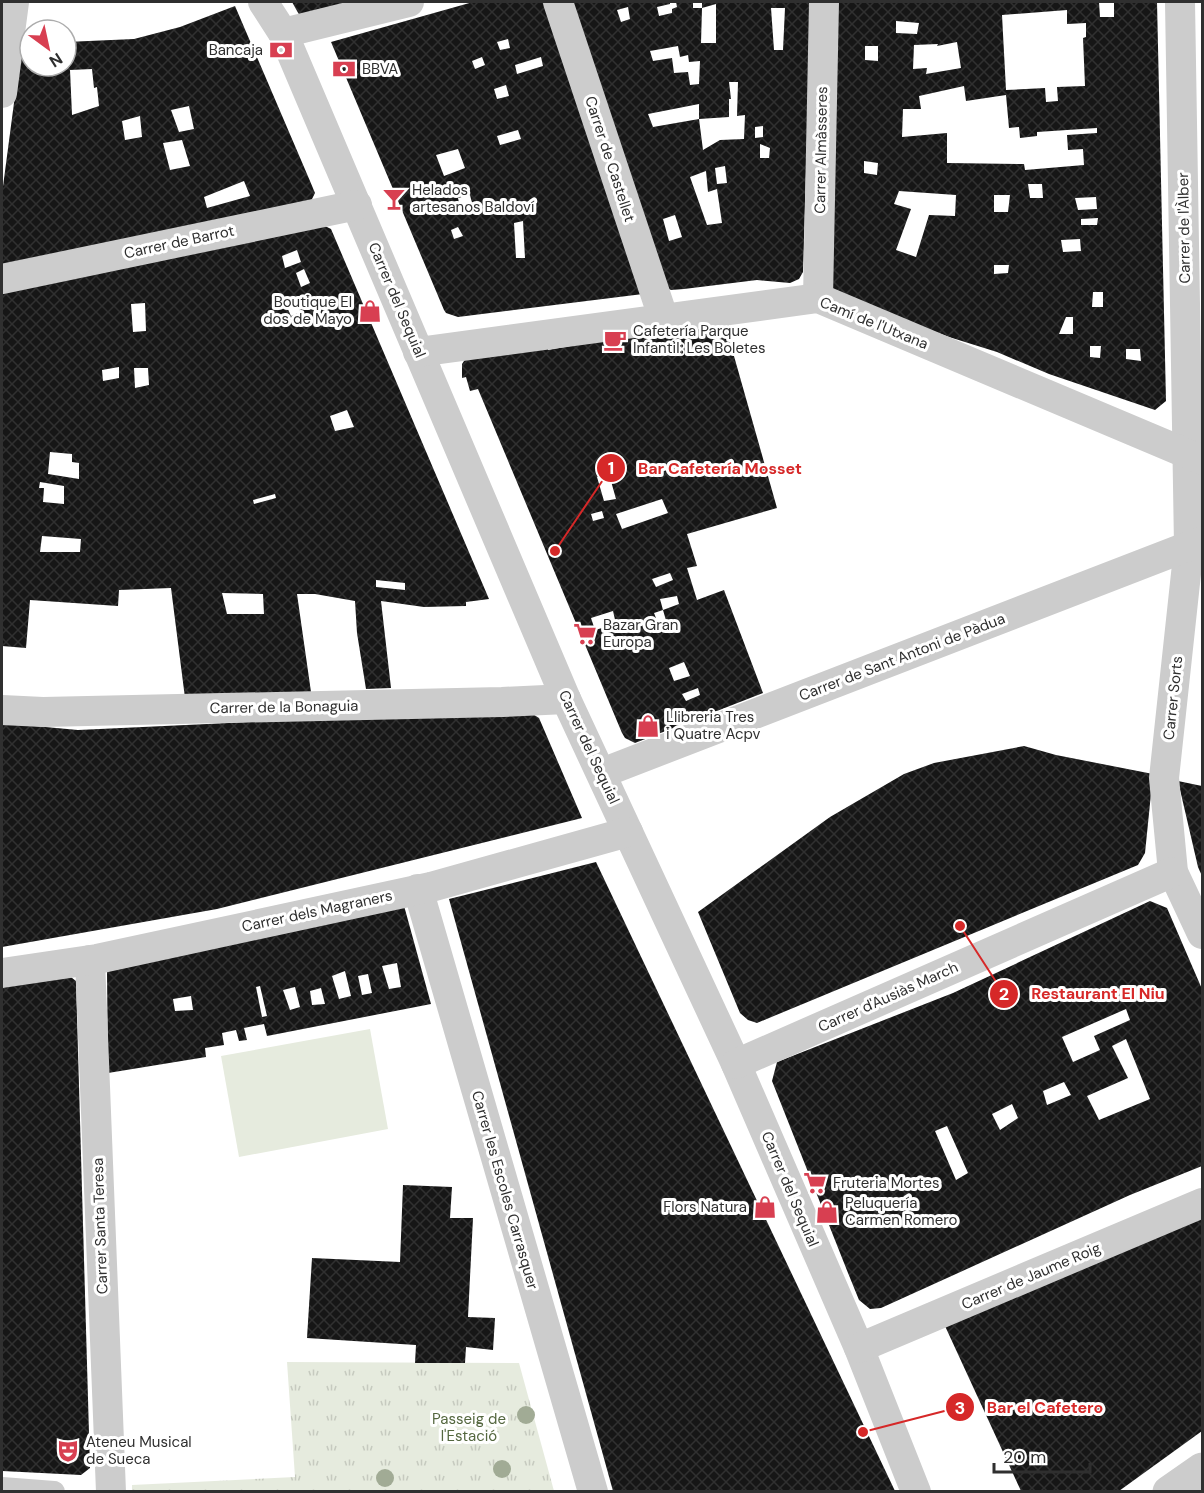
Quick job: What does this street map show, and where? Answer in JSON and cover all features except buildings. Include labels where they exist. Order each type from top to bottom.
[{"type":"street","points":[[2,93],[14,2]]},
{"type":"street","name":"Carrer del Sequial","points":[[263,2],[284,33],[566,699],[736,1064],[859,1348],[916,1491]]},
{"type":"street","points":[[284,33],[409,2]]},
{"type":"street","name":"Carrer de Castellet","points":[[558,2],[663,317]]},
{"type":"street","name":"Carrer Almàsseres","points":[[818,298],[824,2]]},
{"type":"street","name":"Carrer de l'Àlber","points":[[1180,2],[1195,458]]},
{"type":"street","name":"Carrer de Barrot","points":[[2,279],[357,205]]},
{"type":"street","name":"Camí de l'Utxana","points":[[418,352],[663,317],[818,298],[1195,458]]},
{"type":"street","name":"Carrer Sorts","points":[[1195,458],[1196,544],[1164,777],[1173,872],[1203,934]]},
{"type":"street","name":"Carrer de Sant Antoni de Pàdua","points":[[602,773],[1196,544]]},
{"type":"street","name":"Carrer de la Bonaguia","points":[[2,710],[54,712],[491,703],[566,699]]},
{"type":"street","name":"Carrer dels Magraners","points":[[2,973],[90,960],[418,889],[627,831]]},
{"type":"street","name":"Carrer d'Ausiàs March","points":[[736,1064],[1173,872]]},
{"type":"street","name":"Carrer les Escoles Carrasquer","points":[[418,889],[593,1491]]},
{"type":"street","name":"Carrer Santa Teresa","points":[[90,960],[111,1491]]},
{"type":"street","name":"Carrer de Jaume Roig","points":[[859,1348],[1203,1203]]},
{"type":"street","points":[[1169,1491],[1203,1469]]},
{"type":"street","points":[[2,1488],[54,1491]]},
{"type":"green space","points":[[370,1029],[388,1129],[239,1157],[221,1056]]},
{"type":"green space","name":"Passeig de l'Estació","points":[[287,1362],[519,1363],[554,1491],[132,1492],[132,1485],[295,1477]]},
{"type":"place","name":"Bancaja","points":[[281,50]]},
{"type":"place","name":"BBVA","points":[[344,69]]},
{"type":"place","name":"Helados artesanos Baldoví","points":[[394,199]]},
{"type":"place","name":"Boutique El dos de Mayo","points":[[370,311]]},
{"type":"place","name":"Cafetería Parque Infantil: Les Boletes","points":[[615,340]]},
{"type":"place","name":"Bar Cafetería Mosset","points":[[555,551]]},
{"type":"place","name":"Bazar Gran Europa","points":[[585,634]]},
{"type":"place","name":"Llibreria Tres i Quatre Acpv","points":[[648,726]]},
{"type":"place","name":"Restaurant El Niu","points":[[960,926]]},
{"type":"place","name":"Fruteria Mortes","points":[[815,1183]]},
{"type":"place","name":"Flors Natura","points":[[765,1207]]},
{"type":"place","name":"Peluquería Carmen Romero","points":[[827,1212]]},
{"type":"place","name":"Bar el Cafetero","points":[[863,1432]]},
{"type":"place","name":"Ateneu Musical de Sueca","points":[[68,1451]]}]
